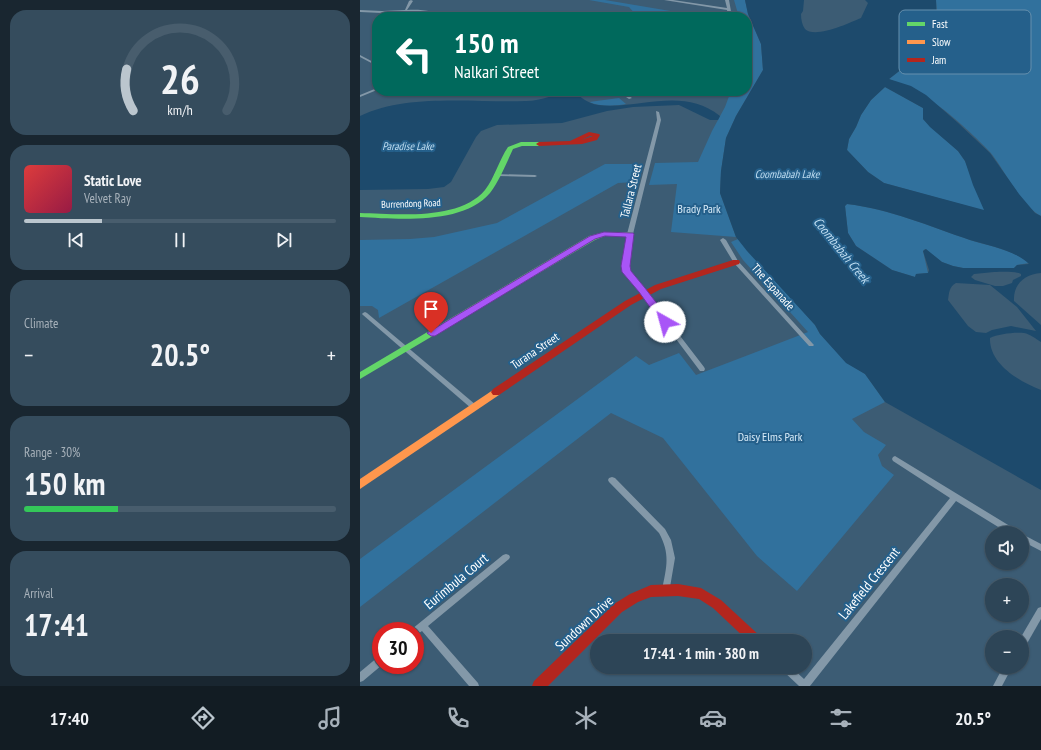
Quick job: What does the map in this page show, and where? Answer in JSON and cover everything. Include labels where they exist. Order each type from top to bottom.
[{"type":"street","points":[[666,0],[728,9]]},
{"type":"street","points":[[727,0],[729,12]]},
{"type":"street","points":[[406,9],[410,1]]},
{"type":"street","points":[[360,10],[406,9],[432,12]]},
{"type":"street","points":[[360,15],[365,11]]},
{"type":"street","points":[[360,56],[372,62]]},
{"type":"street","points":[[360,96],[372,91]]},
{"type":"street","name":"Tallara Street","points":[[657,112],[659,120],[630,234],[626,266],[627,272],[702,369]]},
{"type":"street","name":"Burrendong Road","points":[[360,215],[436,214],[456,211],[482,199],[510,148],[515,144],[572,142]]},
{"type":"street","points":[[496,174],[535,176]]},
{"type":"street","points":[[360,376],[592,238],[604,234],[630,234]]},
{"type":"street","name":"The Espanade","points":[[723,240],[736,262],[811,345]]},
{"type":"street","name":"Turana Street","points":[[360,485],[644,293],[658,287],[736,262]]},
{"type":"street","points":[[365,314],[404,349],[474,407]]},
{"type":"street","points":[[895,459],[1003,526]]},
{"type":"street","points":[[612,480],[662,531],[665,536],[671,558],[666,590]]},
{"type":"street","name":"Lakefield Crescent","points":[[804,686],[955,497]]},
{"type":"street","points":[[1029,541],[1041,548]]},
{"type":"street","name":"Eurimbula Court","points":[[424,625],[506,557]]},
{"type":"street","name":"Sundown Drive","points":[[539,686],[618,608],[634,598],[651,591],[678,590],[700,594],[717,604],[749,634]]},
{"type":"street","points":[[1029,632],[1041,611]]},
{"type":"street","name":"Eurimbula Court","points":[[424,627],[475,686]]},
{"type":"street","points":[[360,678],[372,668]]},
{"type":"street","points":[[792,674],[804,686]]},
{"type":"street","points":[[997,686],[1004,674]]},
{"type":"green space","points":[[589,0],[605,0],[676,12],[634,12],[629,7]]},
{"type":"green space","name":"Brady Park","points":[[734,0],[745,0],[748,12],[738,12]]},
{"type":"green space","points":[[936,0],[1041,0],[1041,216],[1026,204],[1013,187],[996,159],[966,128],[934,103],[889,79],[899,71],[899,74],[1031,74],[1031,10],[937,10]]},
{"type":"green space","name":"Brady Park","points":[[752,23],[761,44],[763,70],[752,89]]},
{"type":"green space","points":[[885,87],[923,108],[923,119],[958,151],[965,161],[985,211],[884,183],[868,172],[847,150],[849,139],[861,115],[871,100]]},
{"type":"green space","name":"Brady Park","points":[[729,96],[748,96],[736,116],[726,138],[721,171],[720,193],[736,237],[671,232],[677,184],[649,185],[655,163],[698,162]]},
{"type":"green space","points":[[619,98],[626,104],[607,106],[589,102]]},
{"type":"green space","points":[[605,164],[636,164],[635,182],[618,183],[379,318],[378,310],[372,306],[360,306],[360,240],[434,237],[497,223]]},
{"type":"green space","points":[[847,204],[863,206],[894,214],[970,240],[993,246],[1016,255],[1029,263],[1017,265],[1014,268],[963,268],[942,262],[925,249],[923,251],[928,273],[916,274],[915,277],[892,270],[856,246],[848,233],[845,206]]},
{"type":"green space","name":"Daisy Elms Park","points":[[738,239],[846,362],[865,374],[885,402],[852,419],[864,432],[886,445],[878,455],[882,466],[894,475],[797,591],[757,556],[663,438],[611,413],[360,607],[360,559],[636,356],[649,365],[679,353],[696,375],[808,332],[743,260],[731,242]]},
{"type":"water","name":"Coombabah Lake","points":[[745,0],[804,0],[803,11],[801,14],[803,26],[810,32],[816,32],[832,29],[861,18],[868,3],[865,0],[936,0],[936,10],[899,10],[899,71],[889,79],[911,86],[926,95],[957,122],[990,153],[1019,194],[1035,213],[1041,216],[1041,273],[1030,275],[1021,281],[1014,295],[1014,301],[1041,325],[1041,342],[1031,335],[1024,333],[997,335],[990,338],[991,347],[1000,364],[1015,377],[1041,390],[1041,490],[885,402],[865,374],[846,363],[820,334],[815,325],[736,237],[720,193],[721,171],[726,138],[736,116],[748,96],[752,96],[752,89],[763,70],[761,44],[752,23],[752,12],[748,12]],"holes":[[[885,87],[923,108],[923,119],[958,151],[965,161],[973,185],[984,210],[884,183],[868,172],[847,150],[849,139],[861,115],[871,100]],[[847,204],[863,206],[894,214],[970,240],[993,246],[1017,255],[1029,264],[1017,265],[1014,268],[963,268],[942,262],[926,249],[923,251],[929,270],[928,273],[916,274],[915,277],[892,270],[856,246],[848,233],[845,206]],[[994,272],[1018,273],[1021,274],[1021,276],[1013,280],[1012,283],[1003,286],[995,286],[975,280],[971,277],[974,274]],[[956,283],[990,285],[1017,307],[1036,331],[1011,326],[992,330],[986,333],[976,332],[968,326],[948,300],[950,290]]]},
{"type":"water","name":"Paradise Lake","points":[[552,96],[579,96],[598,105],[614,106],[660,101],[691,102],[706,107],[720,116],[718,120],[710,120],[679,105],[633,107],[607,111],[562,123],[497,125],[481,131],[476,137],[451,182],[444,187],[428,189],[360,190],[360,116],[399,104],[442,101],[532,101]]},
{"type":"traffic: fast","points":[[360,215],[428,215],[446,213],[463,208],[477,202],[491,187],[510,148],[521,144],[539,144]]},
{"type":"traffic: fast","points":[[360,376],[592,238],[604,234],[630,234]]},
{"type":"traffic: slow","points":[[360,485],[496,392]]},
{"type":"traffic: jam","points":[[539,144],[582,142],[595,139],[597,135],[589,134],[572,142]]},
{"type":"traffic: jam","points":[[496,392],[628,303],[658,287],[736,262]]},
{"type":"traffic: jam","points":[[592,634],[618,608],[634,598],[651,591],[678,590],[701,594],[717,604],[749,634]]},
{"type":"traffic: jam","points":[[539,686],[590,636]]},
{"type":"route","points":[[431,333],[592,238],[604,234],[630,234],[626,266],[627,272],[665,322]]},
{"type":"water label","name":"Coombabah Creek","points":[[842,250]]}]
